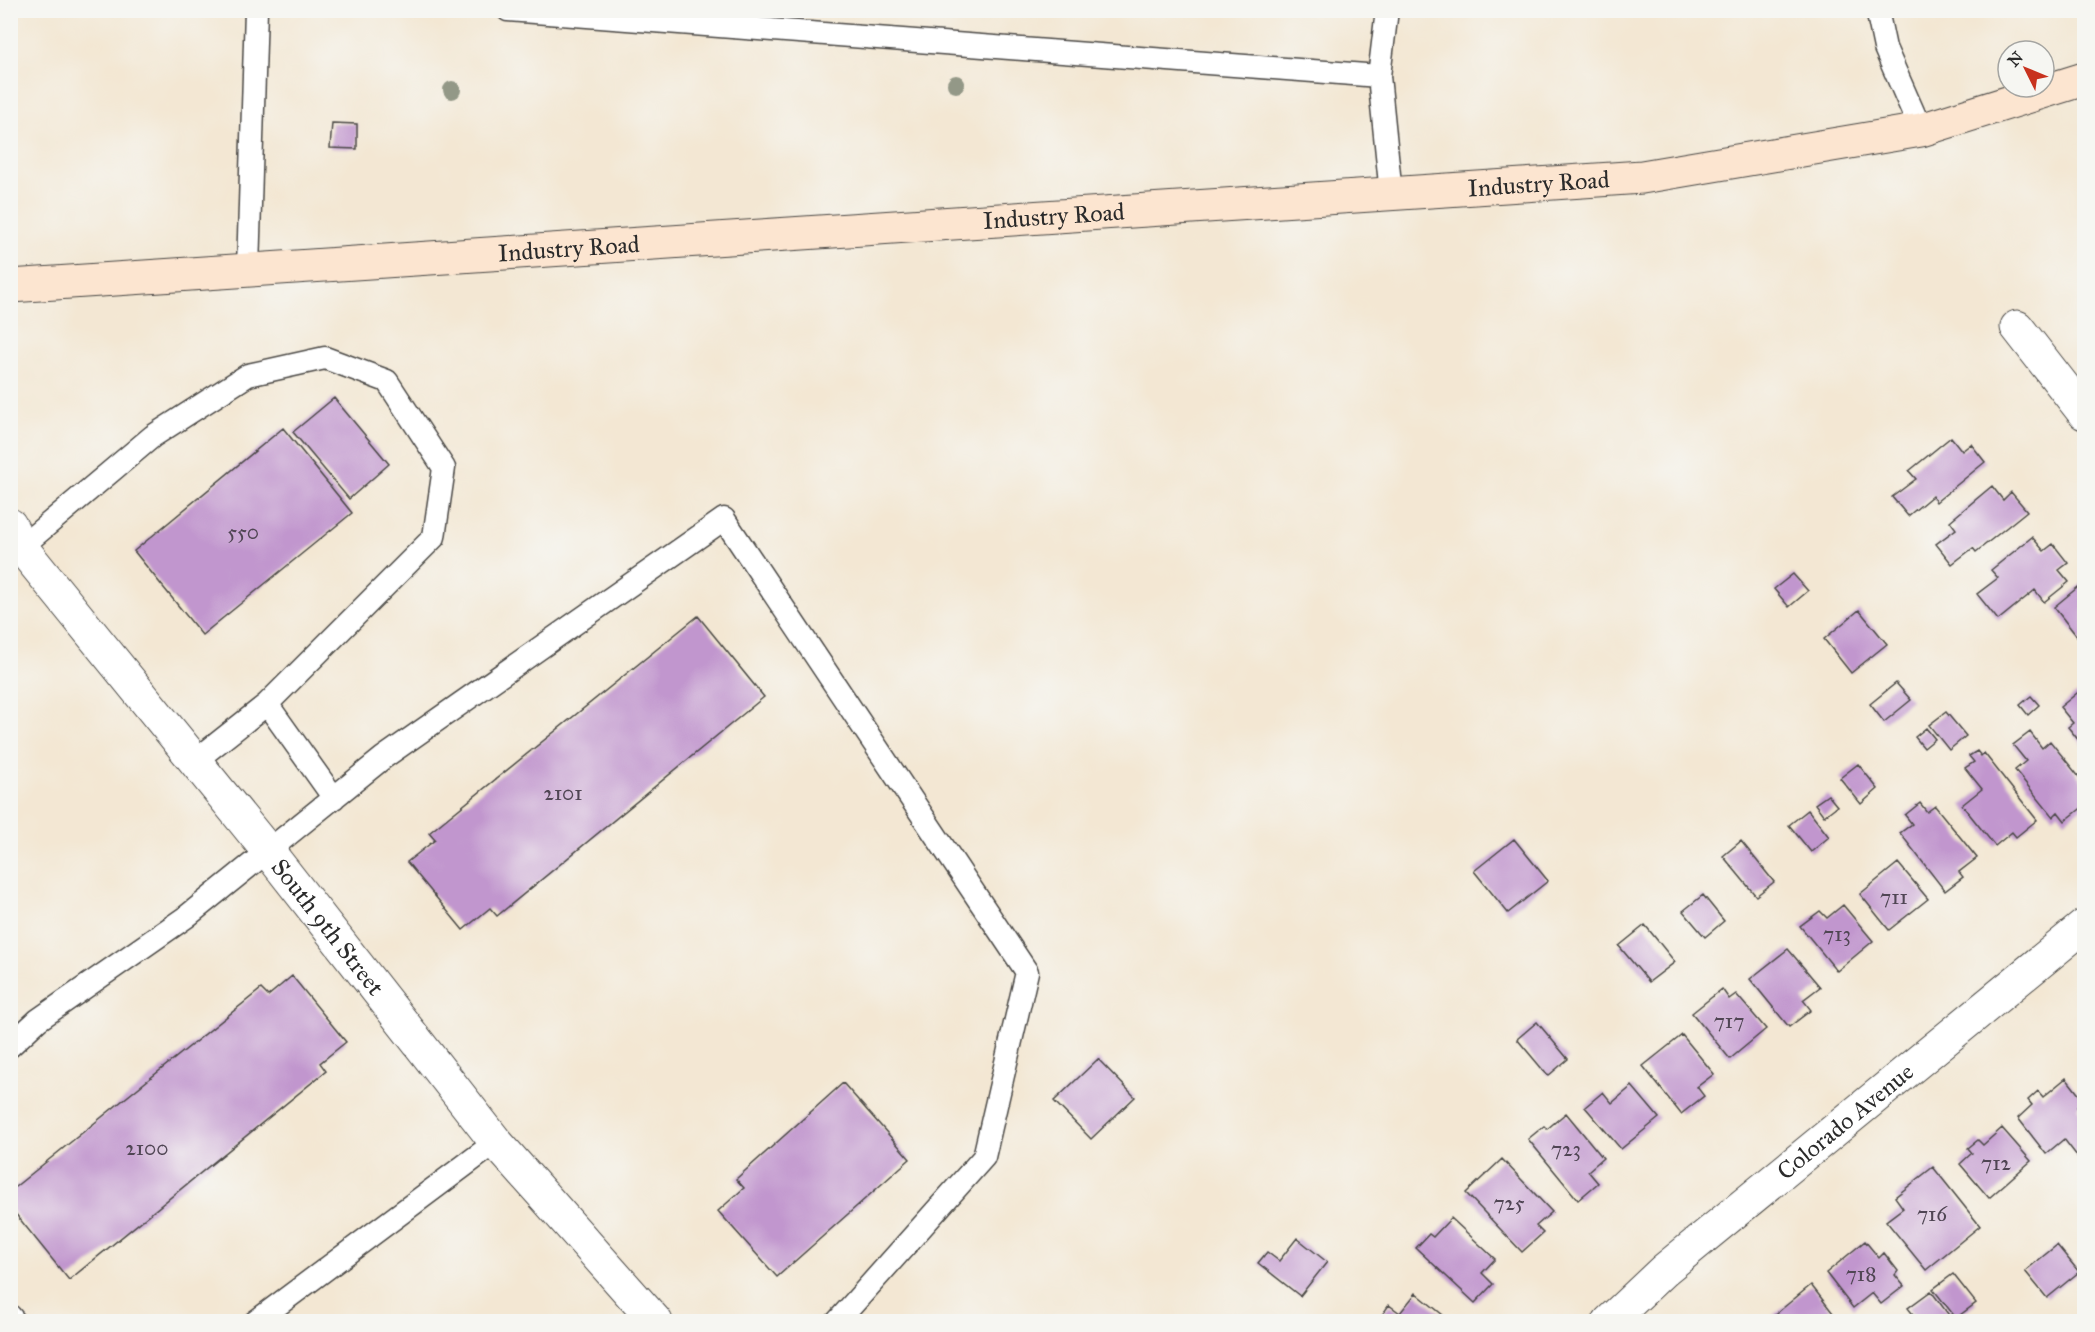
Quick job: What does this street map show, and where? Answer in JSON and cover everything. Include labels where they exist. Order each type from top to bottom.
[{"type":"main road","name":"Industry Road","points":[[10,286],[1642,177],[1920,130],[2085,79]]},
{"type":"street","points":[[2017,327],[2085,413]]},
{"type":"street","name":"South 9th Street","points":[[16,536],[268,851],[496,1143],[656,1322]]},
{"type":"street","name":"Colorado Avenue","points":[[1609,1322],[1664,1270],[2085,926]]},
{"type":"lane","points":[[248,269],[256,10]]},
{"type":"lane","points":[[508,10],[1379,76]]},
{"type":"lane","points":[[1387,10],[1379,76],[1391,194]]},
{"type":"lane","points":[[1877,10],[1885,48],[1920,130]]},
{"type":"lane","points":[[16,536],[153,436],[248,375],[326,358],[387,381],[444,468],[434,537],[267,704],[195,761]]},
{"type":"lane","points":[[10,1046],[38,1020],[186,917],[383,758],[724,519],[1027,972],[984,1157],[837,1322]]},
{"type":"lane","points":[[267,704],[334,798]]},
{"type":"lane","points":[[255,1322],[496,1143]]},
{"type":"lane","points":[[10,1316],[15,1322]]},
{"type":"building","points":[[332,123],[357,124],[357,149],[330,148]]},
{"type":"building","points":[[334,398],[389,464],[349,499],[293,432]]},
{"type":"building","points":[[283,428],[352,513],[202,635],[134,551]]},
{"type":"building","points":[[1951,437],[1962,451],[1971,444],[1985,462],[1936,502],[1932,496],[1908,516],[1892,497],[1916,479],[1909,471]]},
{"type":"building","points":[[1992,486],[2003,500],[2011,492],[2027,511],[1976,552],[1973,548],[1952,564],[1936,544],[1956,529],[1950,521]]},
{"type":"building","points":[[2032,537],[2044,551],[2053,544],[2068,563],[2059,570],[2069,582],[2044,602],[2035,590],[1998,620],[1977,594],[1998,578],[1991,570]]},
{"type":"building","points":[[1793,574],[1808,591],[1789,607],[1774,589]]},
{"type":"building","points":[[2083,583],[2084,642],[2083,644],[2054,607]]},
{"type":"building","points":[[1859,610],[1887,644],[1851,673],[1824,639]]},
{"type":"building","points":[[698,616],[764,697],[497,916],[490,908],[463,930],[407,862],[435,840],[429,833]]},
{"type":"building","points":[[1896,683],[1911,700],[1884,722],[1870,704]]},
{"type":"building","points":[[2082,689],[2084,692],[2084,747],[2068,727],[2073,723],[2060,707]]},
{"type":"building","points":[[2031,696],[2039,705],[2028,715],[2020,705]]},
{"type":"building","points":[[1946,712],[1966,736],[1949,750],[1929,725]]},
{"type":"building","points":[[1926,728],[1935,739],[1924,748],[1915,737]]},
{"type":"building","points":[[2030,732],[2042,748],[2050,741],[2084,783],[2084,806],[2065,821],[2058,812],[2053,817],[2015,770],[2026,761],[2013,745]]},
{"type":"building","points":[[1977,751],[1981,756],[1984,753],[2037,820],[2016,837],[2012,832],[1995,846],[1962,805],[1982,789],[1965,768],[1974,762],[1969,756]]},
{"type":"building","points":[[1858,764],[1878,789],[1861,804],[1840,778]]},
{"type":"building","points":[[1828,795],[1837,806],[1824,816],[1815,804]]},
{"type":"building","points":[[1920,803],[1927,812],[1935,806],[1977,858],[1959,872],[1963,877],[1945,891],[1900,833],[1912,824],[1905,815]]},
{"type":"building","points":[[1808,810],[1829,837],[1811,852],[1789,825]]},
{"type":"building","points":[[1514,839],[1548,881],[1508,913],[1474,871]]},
{"type":"building","points":[[1741,841],[1774,882],[1756,896],[1723,856]]},
{"type":"building","points":[[1898,863],[1928,899],[1889,930],[1860,894]]},
{"type":"building","points":[[1703,895],[1724,921],[1705,937],[1683,911]]},
{"type":"building","points":[[1843,905],[1873,941],[1837,971],[1800,926],[1820,911],[1827,918]]},
{"type":"building","points":[[1645,925],[1675,962],[1649,982],[1619,946]]},
{"type":"building","points":[[1788,949],[1820,987],[1803,1000],[1811,1010],[1789,1027],[1750,979]]},
{"type":"building","points":[[292,976],[346,1042],[320,1063],[326,1071],[69,1280],[10,1207],[10,1191],[261,989],[268,996]]},
{"type":"building","points":[[1722,989],[1729,999],[1736,994],[1766,1029],[1730,1059],[1692,1013]]},
{"type":"building","points":[[1537,1022],[1568,1059],[1548,1076],[1517,1039]]},
{"type":"building","points":[[1682,1035],[1714,1074],[1697,1087],[1704,1096],[1681,1114],[1643,1066]]},
{"type":"building","points":[[1098,1059],[1135,1097],[1091,1139],[1054,1101]]},
{"type":"building","points":[[2066,1078],[2084,1101],[2077,1107],[2084,1117],[2084,1165],[2064,1139],[2046,1154],[2018,1118],[2032,1105],[2028,1100],[2038,1091],[2043,1097]]},
{"type":"building","points":[[843,1083],[910,1159],[777,1277],[718,1211],[744,1188],[736,1179]]},
{"type":"building","points":[[1632,1086],[1659,1118],[1621,1149],[1585,1107],[1603,1092],[1612,1103]]},
{"type":"building","points":[[1566,1113],[1603,1158],[1588,1171],[1598,1183],[1578,1200],[1528,1139],[1544,1126],[1547,1129]]},
{"type":"building","points":[[2002,1128],[2031,1161],[1989,1198],[1960,1164],[1972,1153],[1968,1148],[1978,1140],[1983,1145]]},
{"type":"building","points":[[1502,1159],[1552,1212],[1536,1226],[1543,1233],[1522,1252],[1466,1193]]},
{"type":"building","points":[[1933,1167],[1980,1226],[1926,1270],[1886,1221],[1903,1208],[1895,1197]]},
{"type":"building","points":[[1451,1218],[1495,1259],[1482,1273],[1493,1284],[1475,1303],[1416,1248],[1429,1234],[1433,1237]]},
{"type":"building","points":[[1297,1238],[1327,1262],[1300,1296],[1258,1263],[1267,1252],[1279,1261]]},
{"type":"building","points":[[1865,1241],[1879,1258],[1884,1253],[1898,1271],[1895,1275],[1904,1286],[1881,1304],[1872,1293],[1853,1308],[1826,1273]]},
{"type":"building","points":[[2057,1245],[2079,1272],[2047,1298],[2025,1271]]},
{"type":"building","points":[[1953,1274],[1976,1303],[1956,1318],[1933,1289]]},
{"type":"building","points":[[1811,1285],[1840,1322],[1766,1322]]},
{"type":"building","points":[[1931,1291],[1954,1322],[1919,1322],[1908,1308]]},
{"type":"building","points":[[1416,1293],[1449,1320],[1448,1322],[1377,1322],[1389,1305],[1400,1313]]}]
